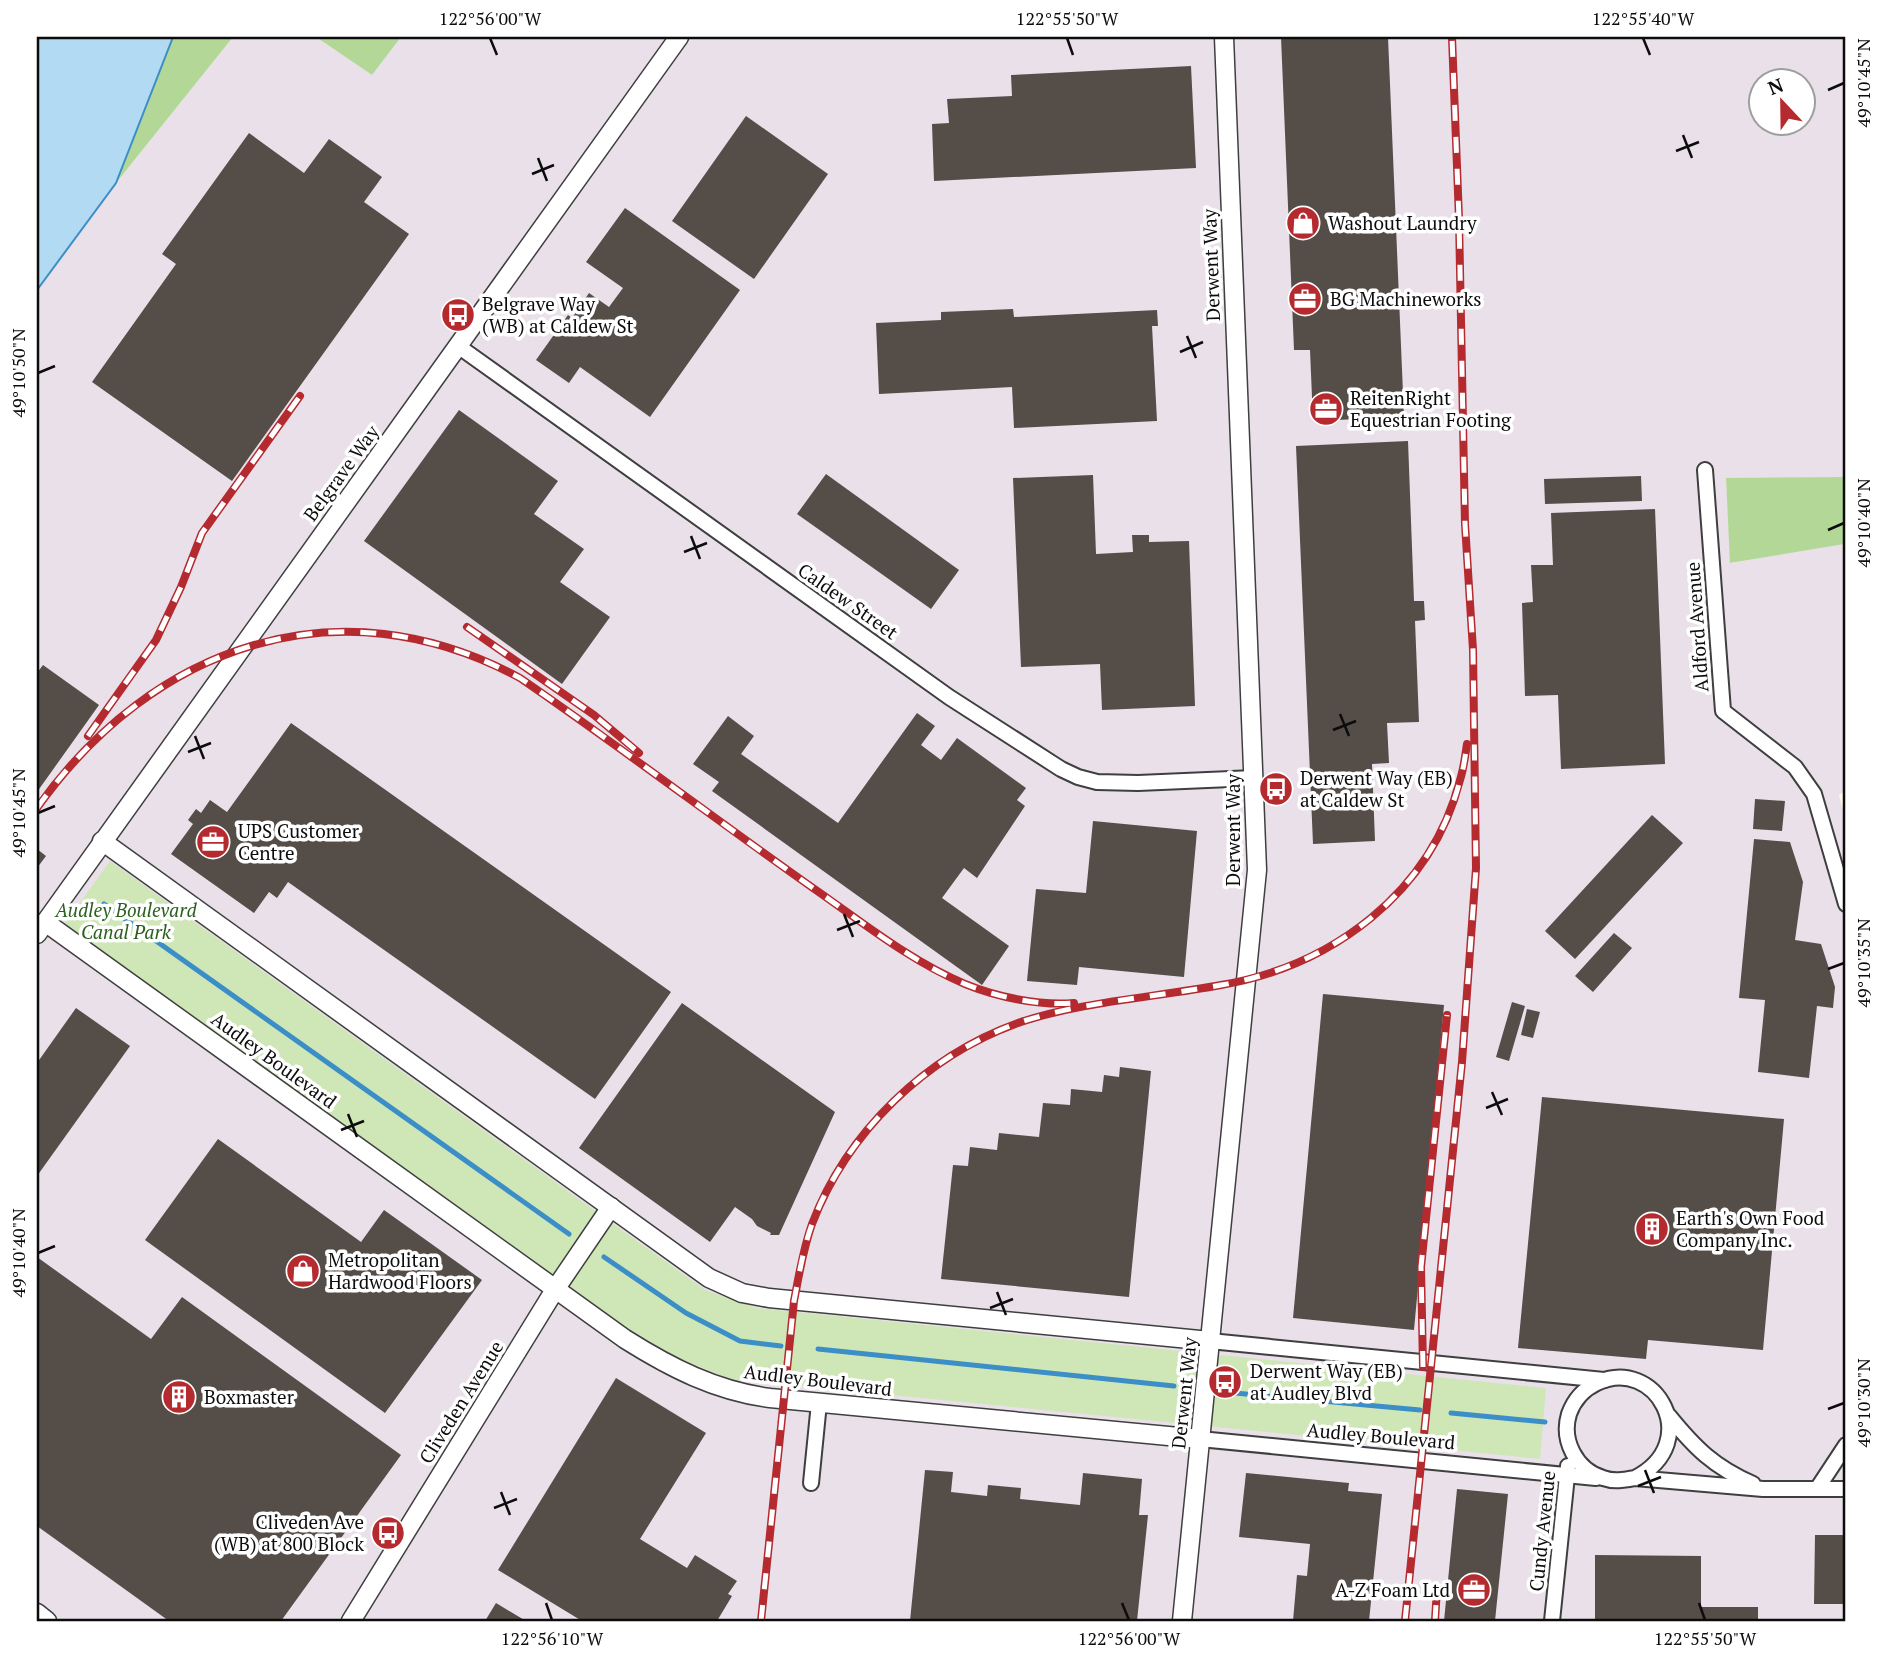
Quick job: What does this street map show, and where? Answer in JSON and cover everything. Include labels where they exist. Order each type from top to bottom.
[{"type":"street","name":"Belgrave Way","points":[[41,928],[679,37]]},
{"type":"street","name":"Derwent Way","points":[[1182,1621],[1257,870],[1224,37]]},
{"type":"street","name":"Caldew Street","points":[[458,346],[949,697],[1061,769],[1097,782],[1254,778]]},
{"type":"street","name":"Aldford Avenue","points":[[1705,470],[1723,711],[1795,767],[1814,794],[1846,904]]},
{"type":"street","points":[[102,841],[709,1278],[742,1293],[892,1311],[1605,1380],[1627,1379],[1649,1388],[1661,1399],[1668,1414],[1695,1447],[1730,1474],[1763,1489]]},
{"type":"street","name":"Audley Boulevard","points":[[41,928],[625,1339],[664,1364],[726,1389],[756,1396],[820,1403],[1603,1478]]},
{"type":"street","name":"Cliveden Avenue","points":[[351,1621],[556,1288],[611,1207]]},
{"type":"street","points":[[1605,1380],[1588,1388],[1577,1399],[1568,1422],[1569,1446],[1582,1466],[1603,1478],[1619,1481],[1635,1478],[1763,1489],[1846,1489]]},
{"type":"street","points":[[811,1483],[820,1403]]},
{"type":"street","points":[[1635,1478],[1649,1471],[1660,1460],[1670,1430],[1668,1414]]},
{"type":"street","points":[[1817,1489],[1846,1445]]},
{"type":"street","name":"Cundy Avenue","points":[[1552,1621],[1569,1446]]},
{"type":"street","points":[[37,1613],[47,1621]]},
{"type":"shaded area","points":[[233,37],[316,37],[372,75],[401,37],[1846,37],[1846,477],[1726,479],[1731,563],[1845,543],[1846,551],[1846,790],[1839,795],[1846,821],[1846,1621],[37,1621],[37,290],[116,183]]},
{"type":"green space","points":[[173,37],[233,37],[116,183]]},
{"type":"green space","points":[[316,37],[401,37],[372,75]]},
{"type":"green space","points":[[1846,477],[1846,551],[1844,544],[1730,563],[1726,478]]},
{"type":"green space","name":"Audley Boulevard Canal Park","points":[[110,861],[705,1290],[757,1308],[1546,1388],[1540,1459],[730,1379],[678,1358],[622,1325],[64,925]]},
{"type":"water","points":[[37,37],[173,37],[116,183],[37,290]]},
{"type":"building","points":[[1281,37],[1388,37],[1404,417],[1313,421],[1310,350],[1294,350]]},
{"type":"building","points":[[1191,66],[1196,168],[934,181],[932,124],[949,123],[947,99],[1012,96],[1011,75]]},
{"type":"building","points":[[746,116],[828,174],[754,279],[672,221]]},
{"type":"building","points":[[249,133],[304,173],[329,139],[382,177],[364,202],[409,234],[232,481],[92,382],[176,264],[162,254]]},
{"type":"building","points":[[625,208],[740,290],[650,417],[580,367],[569,383],[536,360],[568,315],[572,318],[589,293],[609,307],[623,288],[586,262]]},
{"type":"building","points":[[1013,309],[1014,317],[1157,310],[1158,326],[1152,326],[1157,421],[1014,428],[1012,387],[879,394],[876,323],[941,320],[941,312]]},
{"type":"building","points":[[459,410],[558,481],[534,514],[584,549],[560,582],[610,617],[562,684],[364,541]]},
{"type":"building","points":[[1408,441],[1414,601],[1424,601],[1425,620],[1415,621],[1419,722],[1387,723],[1389,763],[1372,764],[1375,841],[1313,844],[1296,446]]},
{"type":"building","points":[[826,474],[959,570],[931,609],[797,514]]},
{"type":"building","points":[[1093,475],[1096,554],[1133,552],[1132,535],[1149,535],[1149,542],[1189,541],[1195,706],[1102,710],[1100,664],[1021,667],[1013,478]]},
{"type":"building","points":[[1641,476],[1642,501],[1545,504],[1544,479]]},
{"type":"building","points":[[1655,509],[1665,764],[1561,769],[1558,695],[1525,696],[1522,603],[1533,602],[1531,565],[1553,565],[1551,513]]},
{"type":"building","points":[[43,665],[99,705],[37,792],[37,673]]},
{"type":"building","points":[[917,713],[935,726],[921,745],[941,760],[957,738],[1026,788],[1017,800],[1025,806],[977,878],[964,868],[942,898],[1009,946],[982,985],[712,791],[719,782],[693,764],[728,716],[754,736],[741,754],[838,823]]},
{"type":"building","points":[[291,723],[671,992],[595,1099],[288,882],[277,898],[269,892],[254,913],[171,854],[193,824],[188,820],[196,809],[201,813],[210,800],[227,812]]},
{"type":"building","points":[[1755,799],[1785,801],[1782,831],[1753,829]]},
{"type":"building","points":[[1652,815],[1683,843],[1575,959],[1545,931]]},
{"type":"building","points":[[1093,821],[1197,831],[1184,977],[1079,967],[1077,985],[1027,981],[1036,889],[1086,893]]},
{"type":"building","points":[[1754,839],[1790,842],[1803,882],[1795,940],[1821,944],[1835,987],[1833,1008],[1817,1006],[1809,1078],[1758,1072],[1765,1000],[1739,998]]},
{"type":"building","points":[[37,849],[46,856],[37,868]]},
{"type":"building","points":[[1614,933],[1632,948],[1593,992],[1575,976]]},
{"type":"building","points":[[1323,994],[1444,1005],[1414,1330],[1293,1318]]},
{"type":"building","points":[[1512,1002],[1525,1006],[1509,1061],[1496,1057]]},
{"type":"building","points":[[682,1003],[835,1112],[779,1235],[770,1235],[771,1233],[757,1226],[735,1207],[710,1242],[579,1148]]},
{"type":"building","points":[[76,1008],[130,1046],[37,1176],[37,1063]]},
{"type":"building","points":[[1527,1009],[1540,1012],[1533,1038],[1521,1035]]},
{"type":"building","points":[[1120,1067],[1151,1071],[1129,1297],[941,1279],[953,1165],[968,1166],[970,1147],[997,1150],[999,1133],[1039,1137],[1043,1103],[1070,1105],[1071,1089],[1102,1092],[1104,1075],[1119,1077]]},
{"type":"building","name":"Earth's Own Food Company Inc.","points":[[1542,1097],[1784,1119],[1763,1350],[1648,1340],[1646,1359],[1518,1348]]},
{"type":"building","points":[[218,1139],[361,1242],[384,1210],[482,1280],[385,1413],[145,1240]]},
{"type":"building","name":"Boxmaster","points":[[37,1257],[151,1339],[182,1297],[401,1455],[281,1621],[169,1621],[37,1526]]},
{"type":"building","points":[[616,1378],[706,1433],[640,1539],[687,1568],[695,1555],[737,1581],[728,1594],[732,1596],[717,1621],[582,1621],[498,1570]]},
{"type":"building","points":[[925,1470],[953,1472],[951,1492],[987,1496],[988,1485],[1021,1488],[1020,1499],[1080,1505],[1083,1473],[1142,1479],[1139,1515],[1148,1515],[1137,1621],[910,1621]]},
{"type":"building","points":[[1246,1473],[1349,1483],[1348,1491],[1382,1494],[1369,1621],[1293,1621],[1297,1575],[1307,1576],[1310,1544],[1239,1537]]},
{"type":"building","points":[[1457,1489],[1508,1494],[1495,1621],[1444,1621]]},
{"type":"building","points":[[1815,1535],[1846,1535],[1846,1604],[1814,1604]]},
{"type":"building","points":[[1595,1555],[1701,1556],[1701,1607],[1758,1607],[1758,1621],[1595,1621]]},
{"type":"building","points":[[496,1603],[526,1621],[485,1621]]},
{"type":"waterway","points":[[104,904],[569,1234]]},
{"type":"waterway","points":[[604,1257],[686,1313],[740,1341],[781,1346]]},
{"type":"waterway","points":[[818,1349],[1174,1386]]},
{"type":"waterway","points":[[1235,1393],[1420,1410]]},
{"type":"waterway","points":[[1451,1413],[1545,1422]]},
{"type":"railway","points":[[1405,1621],[1462,1062],[1476,868],[1473,650],[1465,524],[1459,219],[1452,37]]},
{"type":"railway","points":[[88,736],[156,640],[202,533],[300,396]]},
{"type":"railway","points":[[467,627],[594,715],[639,753]]},
{"type":"railway","points":[[37,808],[84,752],[136,705],[193,669],[254,645],[318,633],[384,634],[452,649],[520,678],[868,927],[945,975],[1004,997],[1033,1002],[1074,1003]]},
{"type":"railway","points":[[761,1621],[794,1301],[806,1243],[827,1190],[868,1129],[894,1101],[952,1055],[984,1037],[1018,1023],[1066,1010],[1221,985],[1262,975],[1301,961],[1338,942],[1371,918],[1401,890],[1426,857],[1446,820],[1461,776],[1467,744]]},
{"type":"railway","points":[[1423,1367],[1421,1267],[1447,1015]]},
{"type":"railway","points":[[1435,1621],[1437,1588]]},
{"type":"place","name":"Washout Laundry","points":[[1303,223]]},
{"type":"place","name":"BG Machineworks","points":[[1305,299]]},
{"type":"place","name":"Belgrave Way (WB) at Caldew St","points":[[458,315]]},
{"type":"place","name":"ReitenRight Equestrian Footing","points":[[1326,409]]},
{"type":"place","name":"Derwent Way (EB) at Caldew St","points":[[1276,789]]},
{"type":"place","name":"UPS Customer Centre","points":[[213,842]]},
{"type":"place","name":"Earth's Own Food Company Inc.","points":[[1652,1229]]},
{"type":"place","name":"Metropolitan Hardwood Floors","points":[[303,1271]]},
{"type":"place","name":"Derwent Way (EB) at Audley Blvd","points":[[1225,1382]]},
{"type":"place","name":"Boxmaster","points":[[179,1397]]},
{"type":"place","name":"Cliveden Ave (WB) at 800 Block","points":[[388,1533]]},
{"type":"place","name":"A-Z Foam Ltd","points":[[1474,1590]]}]
